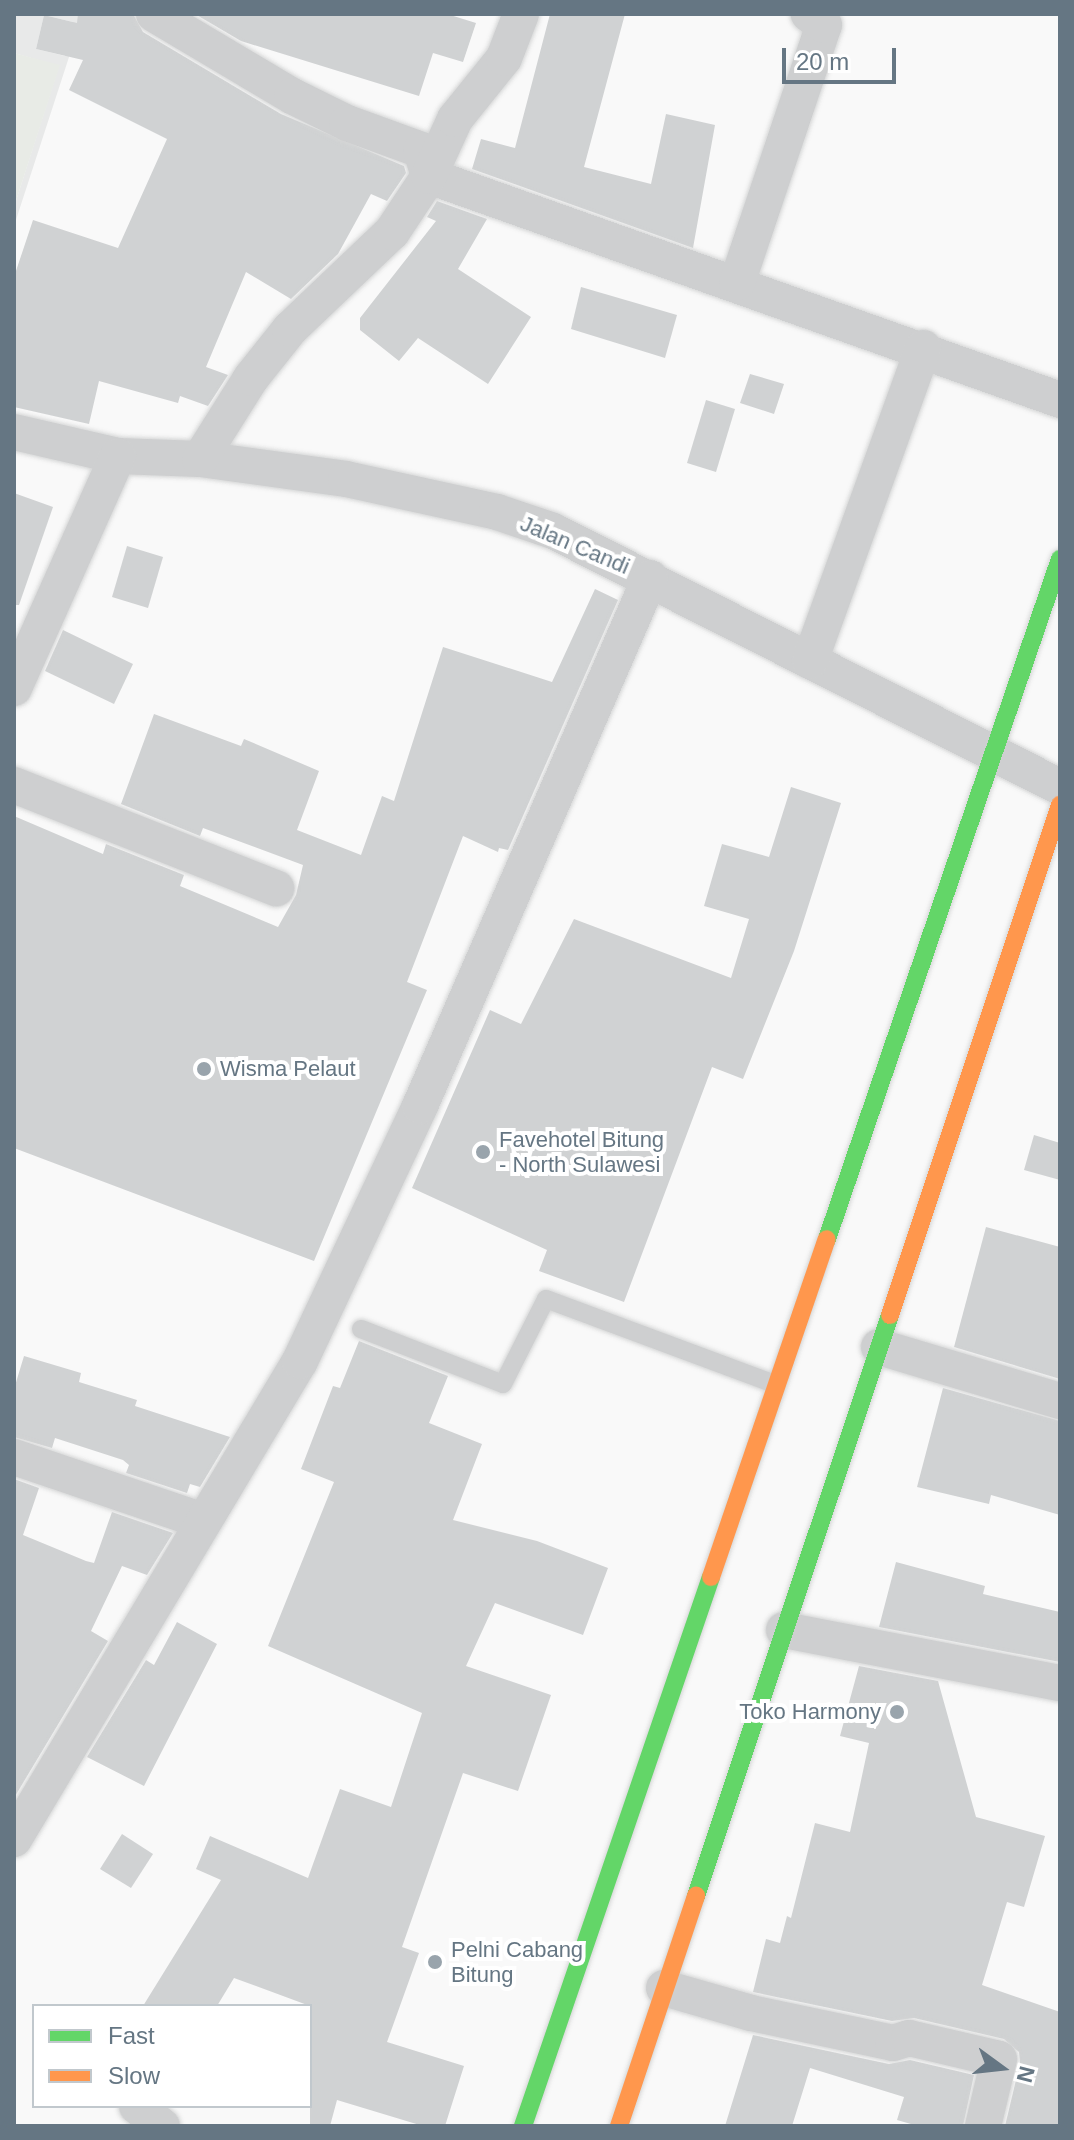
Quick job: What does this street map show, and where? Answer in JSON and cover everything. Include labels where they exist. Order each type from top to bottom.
[{"type":"highway","points":[[523,2126],[1060,559]]},
{"type":"highway","points":[[619,2126],[1060,805]]},
{"type":"street","points":[[154,14],[292,96],[421,150],[429,176]]},
{"type":"street","points":[[200,459],[280,341],[392,232],[429,176],[455,119],[504,58],[521,14]]},
{"type":"street","points":[[737,283],[824,25],[809,14]]},
{"type":"street","points":[[429,176],[923,348],[1060,400]]},
{"type":"street","points":[[810,661],[923,348]]},
{"type":"street","name":"Jalan Candi","points":[[14,432],[118,456],[200,459],[346,479],[497,512],[553,531],[650,578],[994,757],[1060,787]]},
{"type":"street","points":[[14,688],[75,542],[118,456]]},
{"type":"street","points":[[14,1839],[300,1361],[331,1300],[650,578]]},
{"type":"street","points":[[14,785],[276,888]]},
{"type":"street","points":[[879,1347],[1060,1401]]},
{"type":"street","points":[[14,1457],[203,1521]]},
{"type":"street","points":[[784,1630],[1060,1683]]},
{"type":"street","points":[[664,1988],[751,2013],[893,2043],[909,2038],[999,2059],[983,2126]]},
{"type":"street","points":[[140,2108],[162,2126]]},
{"type":"lane","points":[[361,1329],[503,1384],[546,1299],[779,1386]]},
{"type":"shaded area","points":[[14,14],[83,14],[14,226],[14,207],[59,66],[14,53]],"holes":[[[44,15],[73,22],[65,56],[36,49]]]},
{"type":"shaded area","points":[[14,53],[60,65],[14,207]]},
{"type":"building","points":[[78,14],[133,14],[143,32],[281,114],[404,166],[406,173],[387,201],[371,194],[338,254],[291,299],[246,272],[206,367],[228,375],[208,406],[180,396],[178,403],[99,381],[89,424],[14,407],[14,277],[33,220],[118,248],[167,139],[69,90],[83,60],[36,49],[44,15],[77,23]]},
{"type":"building","points":[[195,14],[447,14],[476,23],[463,62],[433,53],[419,96],[241,41]]},
{"type":"building","points":[[550,14],[625,14],[584,167],[651,184],[666,114],[715,125],[693,248],[472,169],[481,139],[515,148]]},
{"type":"building","points":[[437,201],[487,219],[458,269],[531,317],[488,384],[418,338],[399,361],[360,330],[360,318],[436,221],[427,217]]},
{"type":"building","points":[[581,287],[677,315],[665,358],[571,329]]},
{"type":"building","points":[[750,374],[784,384],[774,414],[740,403]]},
{"type":"building","points":[[706,400],[735,409],[716,472],[687,463]]},
{"type":"building","points":[[14,493],[53,507],[19,605],[14,605]]},
{"type":"building","points":[[127,546],[163,557],[148,608],[112,597]]},
{"type":"building","name":"Wisma Pelaut","points":[[595,589],[618,600],[508,850],[499,848],[498,852],[463,836],[407,982],[427,990],[314,1261],[14,1148],[14,816],[103,854],[106,844],[184,875],[180,886],[278,927],[296,895],[303,865],[203,828],[200,836],[121,804],[154,714],[241,746],[244,739],[319,771],[297,830],[361,855],[382,796],[394,801],[443,647],[552,682]]},
{"type":"building","points":[[63,630],[133,664],[114,704],[45,671]]},
{"type":"building","points":[[791,787],[841,803],[794,951],[743,1079],[712,1067],[624,1302],[539,1271],[547,1250],[412,1188],[490,1010],[521,1024],[574,919],[731,978],[749,919],[704,906],[722,844],[769,857]]},
{"type":"building","points":[[1034,1135],[1060,1143],[1060,1180],[1024,1170]]},
{"type":"building","points":[[986,1227],[1060,1247],[1060,1379],[954,1347]]},
{"type":"building","points":[[359,1341],[448,1376],[429,1423],[482,1444],[453,1520],[537,1541],[608,1568],[583,1635],[495,1603],[466,1666],[551,1695],[518,1791],[463,1773],[402,1947],[419,1953],[387,2042],[464,2066],[445,2126],[423,2126],[337,2100],[330,2126],[310,2126],[312,2004],[234,1978],[218,2004],[144,2004],[221,1880],[196,1869],[210,1836],[308,1878],[340,1789],[391,1807],[422,1713],[268,1646],[334,1482],[301,1469],[333,1386],[340,1388]]},
{"type":"building","points":[[24,1356],[81,1373],[79,1382],[137,1400],[135,1406],[230,1437],[200,1487],[190,1484],[187,1493],[126,1473],[129,1465],[123,1460],[55,1438],[52,1448],[14,1437],[14,1389]]},
{"type":"building","points":[[943,1388],[1060,1421],[1060,1515],[991,1495],[989,1504],[917,1487]]},
{"type":"building","points":[[14,1479],[39,1488],[23,1535],[86,1561],[94,1563],[112,1512],[173,1533],[147,1575],[122,1566],[91,1631],[108,1641],[14,1798]]},
{"type":"building","points":[[896,1562],[985,1586],[983,1594],[1060,1612],[1060,1662],[879,1627]]},
{"type":"building","points":[[177,1622],[217,1644],[144,1786],[87,1757],[146,1660],[154,1665]]},
{"type":"building","points":[[859,1666],[938,1681],[976,1817],[1045,1836],[1024,1907],[1007,1902],[982,1985],[1060,2012],[1060,2126],[1005,2126],[1020,2063],[1019,2052],[1004,2039],[914,2018],[892,2021],[753,1992],[766,1939],[780,1943],[787,1916],[791,1918],[815,1823],[850,1832],[869,1743],[840,1736]]},
{"type":"building","points":[[122,1834],[153,1854],[131,1888],[100,1869]]},
{"type":"building","points":[[753,2035],[889,2064],[910,2060],[974,2075],[963,2126],[918,2126],[897,2120],[904,2097],[810,2068],[792,2126],[725,2126]]},
{"type":"traffic: fast","points":[[827,1239],[1060,559]]},
{"type":"traffic: fast","points":[[696,1896],[890,1315]]},
{"type":"traffic: fast","points":[[523,2126],[711,1577]]},
{"type":"traffic: slow","points":[[890,1315],[1060,805]]},
{"type":"traffic: slow","points":[[711,1577],[827,1239]]},
{"type":"traffic: slow","points":[[619,2126],[696,1896]]},
{"type":"place","name":"Wisma Pelaut","points":[[204,1069]]},
{"type":"place","name":"Favehotel Bitung - North Sulawesi","points":[[483,1152]]},
{"type":"place","name":"Toko Harmony","points":[[897,1712]]},
{"type":"place","name":"Pelni Cabang Bitung","points":[[435,1962]]}]
